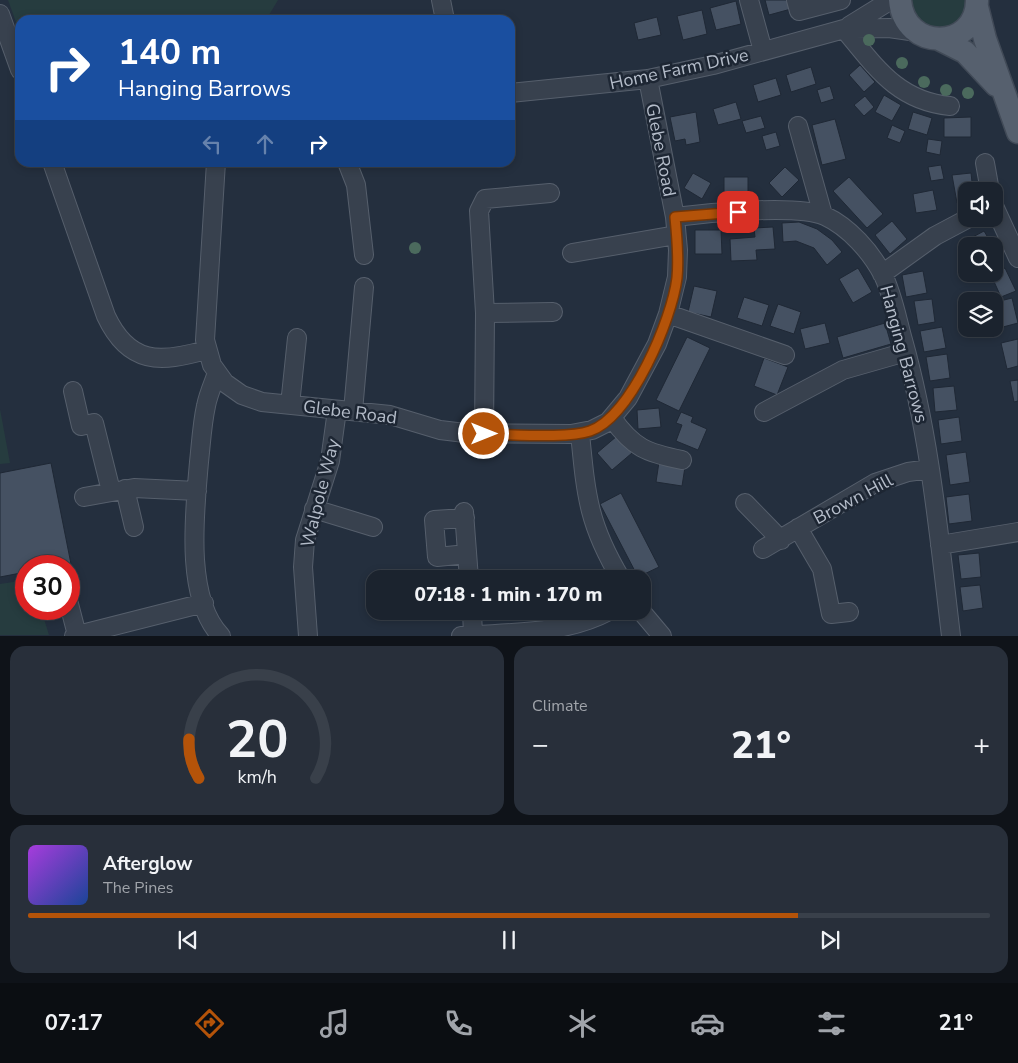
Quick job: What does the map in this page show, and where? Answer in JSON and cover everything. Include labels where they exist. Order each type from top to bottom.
[{"type":"main road","points":[[900,0],[902,14],[908,24],[916,32],[927,38],[939,39],[950,38],[960,33],[969,25],[977,3]]},
{"type":"main road","points":[[977,3],[985,39],[1018,132]]},
{"type":"main road","points":[[939,39],[965,52],[979,65],[1003,94]]},
{"type":"street","points":[[442,0],[444,15]]},
{"type":"street","points":[[749,0],[763,51]]},
{"type":"street","points":[[796,0],[799,11],[841,0]]},
{"type":"street","points":[[837,31],[891,0]]},
{"type":"street","points":[[821,6],[837,31],[891,83],[923,101],[950,106]]},
{"type":"street","points":[[0,14],[7,54],[15,64]]},
{"type":"street","points":[[837,31],[901,29],[916,32]]},
{"type":"street","name":"Home Farm Drive","points":[[515,93],[569,89],[648,79],[713,65],[837,31]]},
{"type":"street","name":"Glebe Road","points":[[216,167],[206,319],[206,350],[217,373],[234,390],[250,398],[290,406],[390,414],[440,430],[484,434],[580,433],[599,427],[612,418],[628,398],[656,344],[668,314],[677,277],[676,226],[648,79]]},
{"type":"street","points":[[798,126],[823,215]]},
{"type":"street","points":[[985,163],[988,182]]},
{"type":"street","points":[[54,167],[106,316],[118,338],[131,349],[155,358],[172,359],[206,350]]},
{"type":"street","points":[[349,167],[356,185],[364,255]]},
{"type":"street","points":[[484,434],[485,313],[479,210],[485,199],[550,193]]},
{"type":"street","name":"Hanging Barrows","points":[[572,253],[676,226],[708,213],[800,212],[823,215],[835,221],[857,241],[882,274],[890,295],[924,427],[950,636]]},
{"type":"street","points":[[882,274],[935,236],[958,223]]},
{"type":"street","points":[[1003,227],[1018,258]]},
{"type":"street","name":"Walpole Way","points":[[308,636],[303,567],[306,540],[345,410],[364,288]]},
{"type":"street","points":[[485,313],[553,312]]},
{"type":"street","points":[[668,314],[786,355]]},
{"type":"street","points":[[290,406],[297,338]]},
{"type":"street","points":[[764,412],[843,370],[906,352]]},
{"type":"street","points":[[217,373],[206,405],[201,441],[193,540],[196,568],[204,603],[212,624],[221,636]]},
{"type":"street","points":[[73,391],[81,426],[94,423],[118,490],[134,527]]},
{"type":"street","points":[[612,418],[634,445],[643,450],[682,460]]},
{"type":"street","points":[[580,433],[590,512],[601,544],[616,570]]},
{"type":"street","name":"Brown Hill","points":[[763,549],[875,484],[899,474],[930,469]]},
{"type":"street","points":[[84,497],[118,490],[197,491]]},
{"type":"street","points":[[745,503],[781,540]]},
{"type":"street","points":[[314,509],[373,527]]},
{"type":"street","points":[[467,554],[437,556],[434,520],[464,515],[468,570]]},
{"type":"street","points":[[798,528],[822,570],[831,614],[849,612]]},
{"type":"street","points":[[940,545],[1018,532]]},
{"type":"street","points":[[73,620],[76,635],[113,631],[204,603]]},
{"type":"street","points":[[474,620],[478,635],[559,628],[591,620]]},
{"type":"street","points":[[649,620],[662,636]]},
{"type":"green space","points":[[8,0],[278,0],[269,15],[15,15],[15,19]]},
{"type":"green space","points":[[911,0],[969,0],[967,10],[953,28],[929,28],[915,17]]},
{"type":"green space","points":[[0,409],[10,463],[0,464]]},
{"type":"green space","points":[[15,582],[15,620],[44,620],[49,635],[0,635],[0,584]]},
{"type":"building","points":[[765,0],[789,0],[791,9],[769,15]]},
{"type":"building","points":[[736,1],[741,24],[716,30],[710,8]]},
{"type":"building","points":[[702,10],[707,34],[683,40],[677,16]]},
{"type":"building","points":[[657,17],[661,35],[638,40],[634,23]]},
{"type":"building","points":[[860,65],[875,82],[864,92],[849,75]]},
{"type":"building","points":[[811,67],[816,84],[791,92],[786,75]]},
{"type":"building","points":[[776,78],[781,95],[758,102],[753,85]]},
{"type":"building","points":[[830,86],[834,99],[821,103],[817,90]]},
{"type":"building","points":[[884,95],[901,105],[892,121],[875,112]]},
{"type":"building","points":[[865,96],[874,107],[864,116],[854,105]]},
{"type":"building","points":[[736,102],[741,119],[718,125],[713,109]]},
{"type":"building","points":[[696,112],[700,142],[686,145],[685,139],[675,141],[670,117]]},
{"type":"building","points":[[913,112],[932,118],[927,135],[908,129]]},
{"type":"building","points":[[761,116],[765,128],[746,133],[742,121]]},
{"type":"building","points":[[971,117],[971,137],[944,137],[944,118]]},
{"type":"building","points":[[835,119],[846,159],[822,165],[812,125]]},
{"type":"building","points":[[892,125],[905,131],[900,143],[887,138]]},
{"type":"building","points":[[776,132],[780,146],[766,150],[762,136]]},
{"type":"building","points":[[928,139],[942,141],[940,155],[926,152]]},
{"type":"building","points":[[941,165],[944,179],[931,181],[928,167]]},
{"type":"building","points":[[785,167],[799,180],[782,197],[769,183]]},
{"type":"building","points":[[693,173],[711,183],[702,199],[684,188]]},
{"type":"building","points":[[971,173],[972,182],[958,182],[958,203],[957,203],[952,175]]},
{"type":"building","points":[[724,177],[748,177],[748,196],[724,196]]},
{"type":"building","points":[[849,177],[883,214],[867,228],[833,191]]},
{"type":"building","points":[[933,190],[937,210],[916,213],[913,194]]},
{"type":"building","points":[[892,221],[907,239],[890,254],[875,235]]},
{"type":"building","points":[[799,222],[817,229],[832,240],[842,252],[827,265],[814,248],[796,241],[783,242],[782,223]]},
{"type":"building","points":[[773,227],[775,249],[756,250],[757,260],[731,261],[730,239],[755,237],[754,228]]},
{"type":"building","points":[[695,230],[721,230],[722,254],[695,254]]},
{"type":"building","points":[[984,231],[988,237],[973,237]]},
{"type":"building","points":[[858,268],[872,292],[853,303],[839,279]]},
{"type":"building","points":[[1005,268],[1016,291],[1003,296],[1003,292],[999,292],[994,282],[1003,282],[1003,269]]},
{"type":"building","points":[[923,271],[927,293],[906,297],[902,275]]},
{"type":"building","points":[[694,286],[717,291],[711,317],[688,312]]},
{"type":"building","points":[[744,297],[769,305],[762,326],[737,318]]},
{"type":"building","points":[[1012,298],[1018,323],[1003,327],[1003,300]]},
{"type":"building","points":[[932,299],[935,322],[918,325],[914,301]]},
{"type":"building","points":[[778,304],[801,312],[794,334],[770,326]]},
{"type":"building","points":[[825,323],[830,343],[805,349],[800,329]]},
{"type":"building","points":[[885,323],[891,344],[843,358],[837,337]]},
{"type":"building","points":[[942,327],[946,348],[924,352],[920,331]]},
{"type":"building","points":[[687,337],[710,348],[679,411],[656,400]]},
{"type":"building","points":[[1018,339],[1018,366],[1007,369],[1001,343]]},
{"type":"building","points":[[947,354],[950,378],[930,381],[926,357]]},
{"type":"building","points":[[764,358],[788,367],[777,395],[754,386]]},
{"type":"building","points":[[1018,380],[1018,401],[1014,402],[1010,381]]},
{"type":"building","points":[[954,386],[957,410],[935,412],[933,388]]},
{"type":"building","points":[[659,408],[661,427],[638,429],[637,410]]},
{"type":"building","points":[[681,412],[693,417],[691,422],[707,429],[698,450],[676,441],[682,425],[676,423]]},
{"type":"building","points":[[959,417],[962,441],[941,444],[938,420]]},
{"type":"building","points":[[617,436],[632,453],[612,470],[597,453]]},
{"type":"building","points":[[966,452],[970,482],[950,485],[946,455]]},
{"type":"building","points":[[659,462],[685,467],[682,486],[656,482]]},
{"type":"building","points":[[51,463],[69,555],[15,555],[15,574],[0,577],[0,473]]},
{"type":"building","points":[[621,493],[659,567],[651,571],[634,570],[600,504]]},
{"type":"building","points":[[969,494],[972,521],[949,524],[946,497]]},
{"type":"building","points":[[979,553],[981,577],[961,579],[958,555]]},
{"type":"building","points":[[980,585],[983,608],[963,611],[960,587]]},
{"type":"route","points":[[484,434],[571,434],[586,432],[608,422],[621,409],[628,398],[663,331],[677,277],[678,250],[675,217],[738,212]]}]
